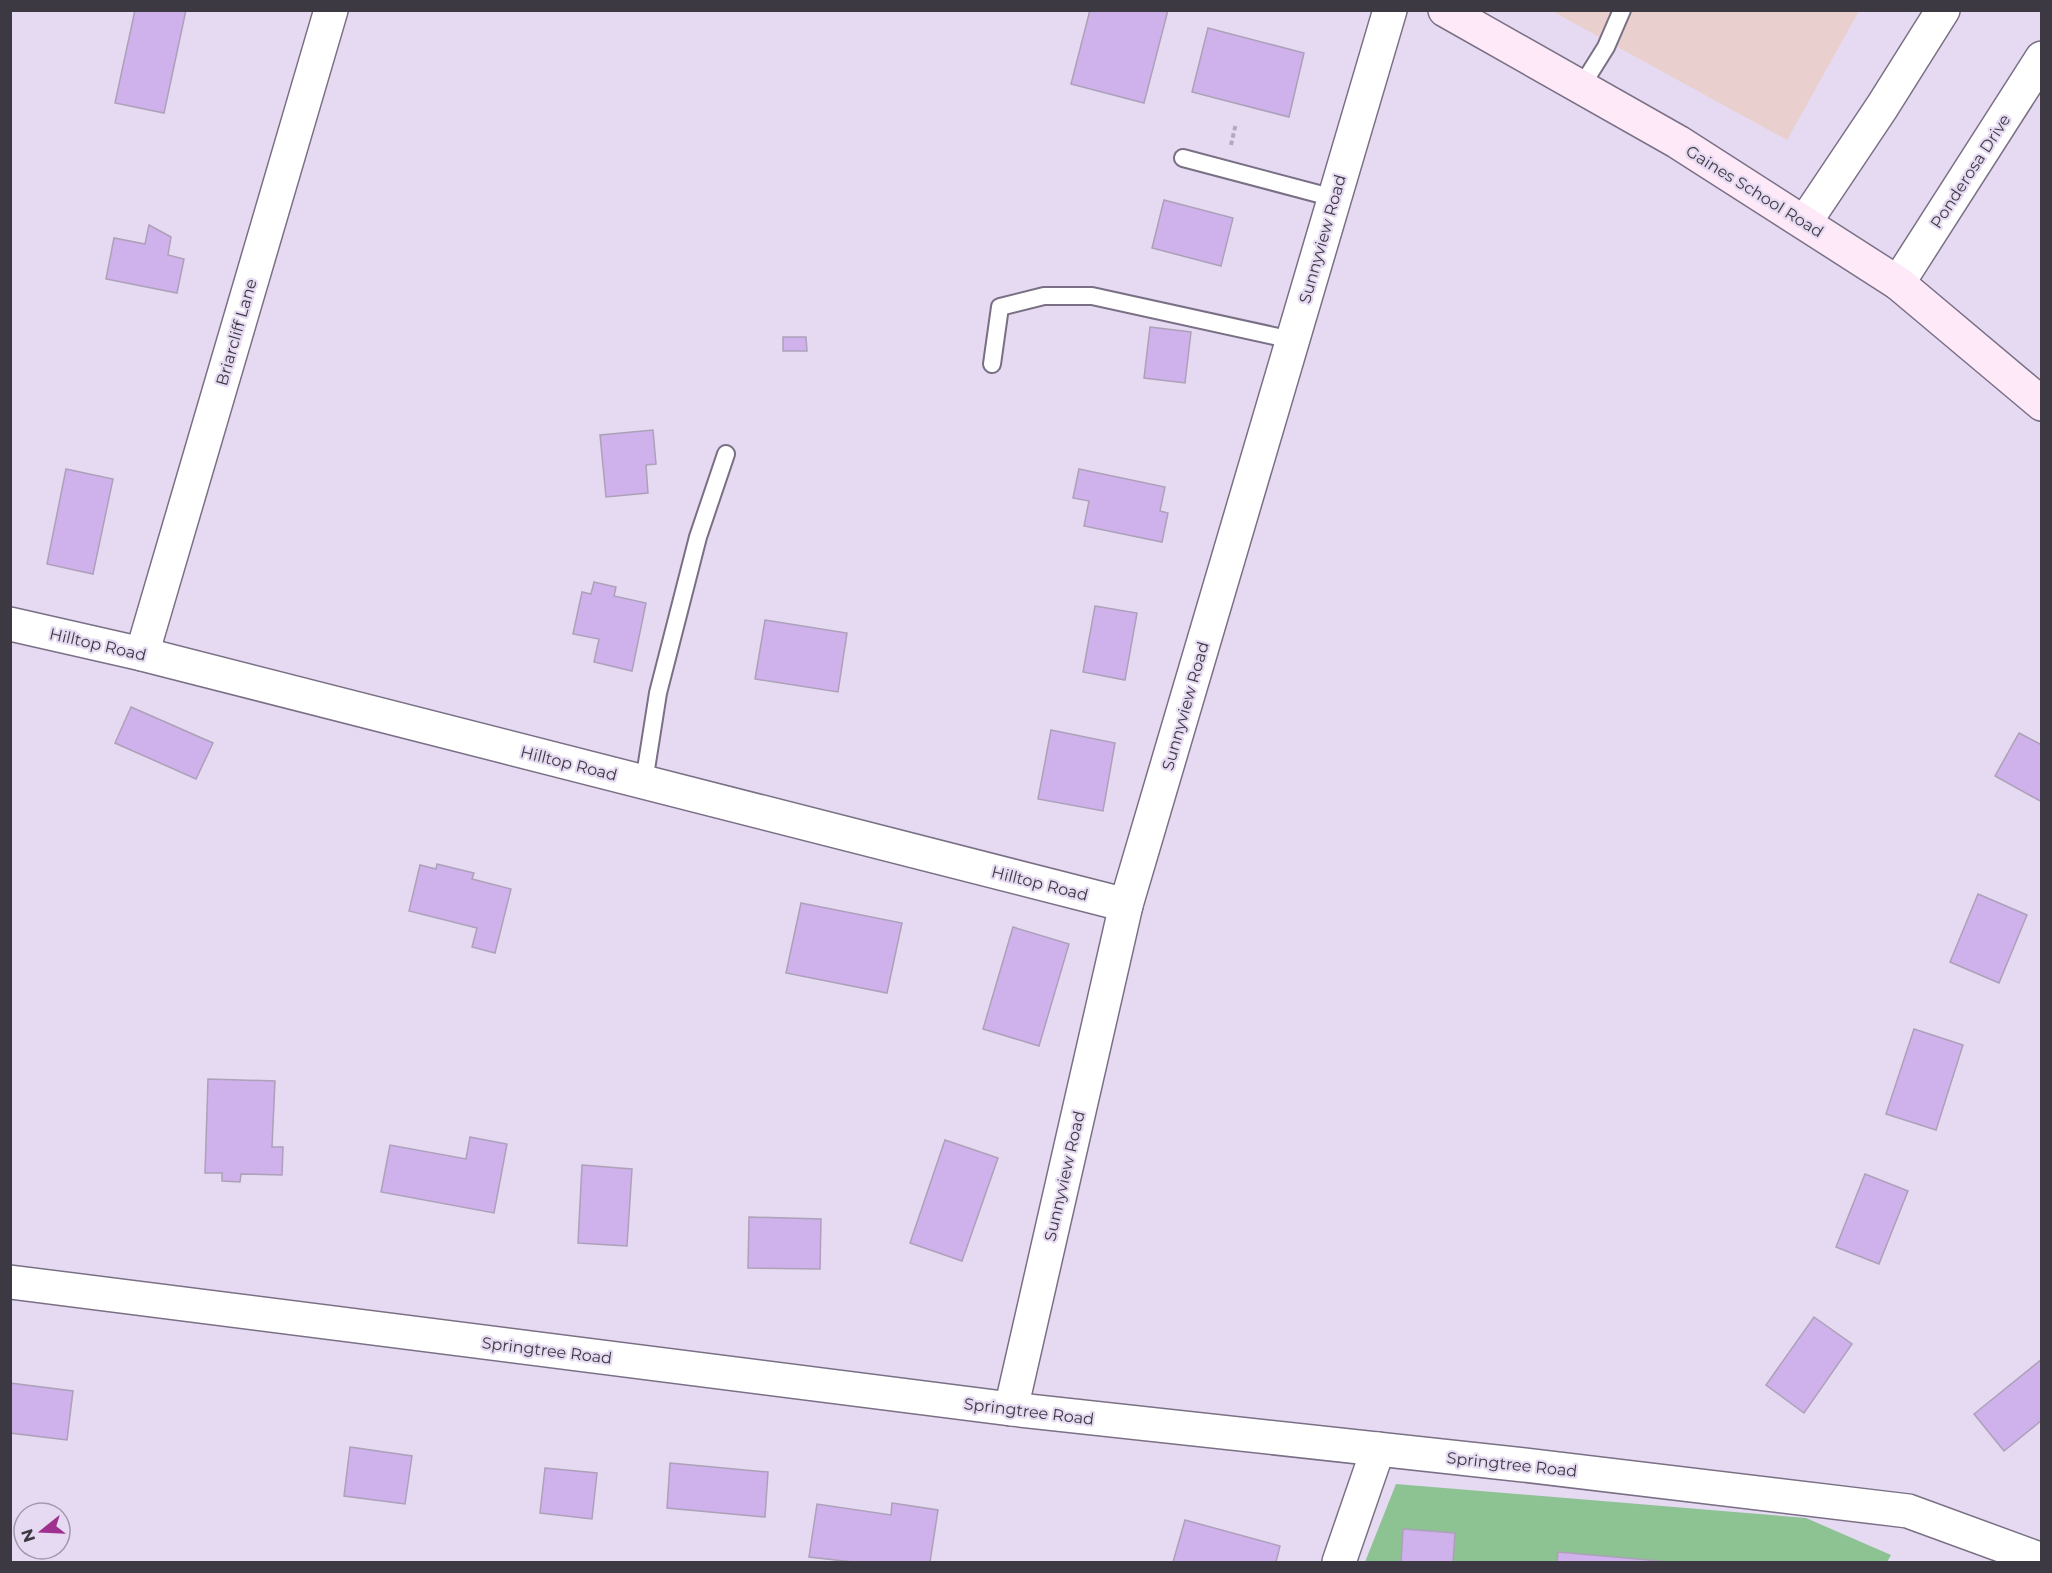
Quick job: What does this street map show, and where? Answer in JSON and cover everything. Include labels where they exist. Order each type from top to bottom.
[{"type":"main road","name":"Gaines School Road","points":[[1445,10],[1678,142],[1898,283],[2042,404]]},
{"type":"street","name":"Briarcliff Lane","points":[[142,654],[330,10]]},
{"type":"street","name":"Sunnyview Road","points":[[1011,1409],[1126,905],[1390,10]]},
{"type":"street","points":[[1805,222],[1882,107],[1942,10]]},
{"type":"street","name":"Ponderosa Drive","points":[[1898,283],[2042,58]]},
{"type":"street","name":"Hilltop Road","points":[[10,624],[142,654],[1126,905]]},
{"type":"street","name":"Springtree Road","points":[[10,1282],[1011,1409],[1908,1511],[2042,1560]]},
{"type":"street","points":[[1339,1563],[1378,1449]]},
{"type":"lane","points":[[1581,87],[1606,47],[1622,10]]},
{"type":"lane","points":[[1183,158],[1334,198]]},
{"type":"lane","points":[[992,364],[1000,307],[1044,296],[1092,296],[1292,340]]},
{"type":"lane","points":[[644,782],[658,693],[698,537],[726,454]]},
{"type":"shaded area","points":[[1552,11],[1859,11],[1787,140]]},
{"type":"green space","points":[[1396,1484],[1806,1518],[1891,1555],[1887,1562],[1365,1562]]},
{"type":"building","points":[[135,10],[186,10],[164,113],[115,103]]},
{"type":"building","points":[[1090,10],[1168,10],[1144,103],[1071,84]]},
{"type":"building","points":[[1208,28],[1304,53],[1289,117],[1192,92]]},
{"type":"building","points":[[1164,200],[1233,218],[1221,266],[1152,248]]},
{"type":"building","points":[[149,225],[171,237],[168,255],[184,259],[177,293],[106,279],[114,238],[145,244]]},
{"type":"building","points":[[1150,327],[1191,332],[1185,383],[1144,378]]},
{"type":"building","points":[[783,337],[806,337],[807,351],[783,351]]},
{"type":"building","points":[[653,430],[656,464],[646,465],[648,493],[606,497],[600,435]]},
{"type":"building","points":[[66,469],[113,479],[93,574],[47,564]]},
{"type":"building","points":[[1079,469],[1165,487],[1160,511],[1168,513],[1162,542],[1084,526],[1089,501],[1073,498]]},
{"type":"building","points":[[594,582],[616,587],[614,596],[646,603],[632,671],[594,662],[599,639],[573,634],[582,592],[591,594]]},
{"type":"building","points":[[1095,606],[1137,613],[1125,680],[1083,672]]},
{"type":"building","points":[[765,620],[847,633],[838,692],[755,679]]},
{"type":"building","points":[[131,707],[213,743],[196,779],[115,743]]},
{"type":"building","points":[[1051,730],[1115,743],[1103,811],[1038,799]]},
{"type":"building","points":[[2019,733],[2042,745],[2042,802],[1995,776]]},
{"type":"building","points":[[437,864],[474,873],[472,879],[511,889],[495,953],[472,947],[477,928],[409,911],[420,865],[436,869]]},
{"type":"building","points":[[1978,894],[2027,915],[1999,983],[1950,962]]},
{"type":"building","points":[[801,903],[902,923],[887,993],[786,973]]},
{"type":"building","points":[[1013,927],[1069,944],[1039,1046],[983,1029]]},
{"type":"building","points":[[1914,1029],[1963,1045],[1936,1130],[1886,1114]]},
{"type":"building","points":[[208,1079],[275,1081],[272,1147],[283,1147],[282,1175],[241,1174],[240,1182],[222,1181],[222,1173],[205,1173]]},
{"type":"building","points":[[470,1137],[507,1144],[494,1213],[381,1192],[390,1145],[466,1159]]},
{"type":"building","points":[[945,1140],[998,1158],[962,1261],[910,1243]]},
{"type":"building","points":[[582,1165],[632,1169],[627,1246],[578,1243]]},
{"type":"building","points":[[1865,1174],[1908,1191],[1879,1264],[1836,1247]]},
{"type":"building","points":[[749,1217],[821,1219],[820,1269],[748,1268]]},
{"type":"building","points":[[1814,1317],[1852,1344],[1804,1413],[1766,1385]]},
{"type":"building","points":[[2042,1359],[2042,1420],[2004,1451],[1974,1414]]},
{"type":"building","points":[[10,1383],[73,1391],[67,1440],[10,1433]]},
{"type":"building","points":[[350,1447],[412,1456],[405,1504],[344,1496]]},
{"type":"building","points":[[670,1463],[768,1472],[765,1517],[667,1508]]},
{"type":"building","points":[[545,1468],[597,1473],[592,1519],[540,1513]]},
{"type":"building","points":[[892,1503],[938,1510],[930,1562],[853,1562],[809,1557],[817,1504],[891,1515]]},
{"type":"building","points":[[1185,1520],[1280,1546],[1276,1562],[1173,1562]]},
{"type":"building","points":[[1403,1529],[1455,1533],[1453,1562],[1401,1562]]},
{"type":"building","points":[[1558,1552],[1671,1562],[1557,1562]]}]
